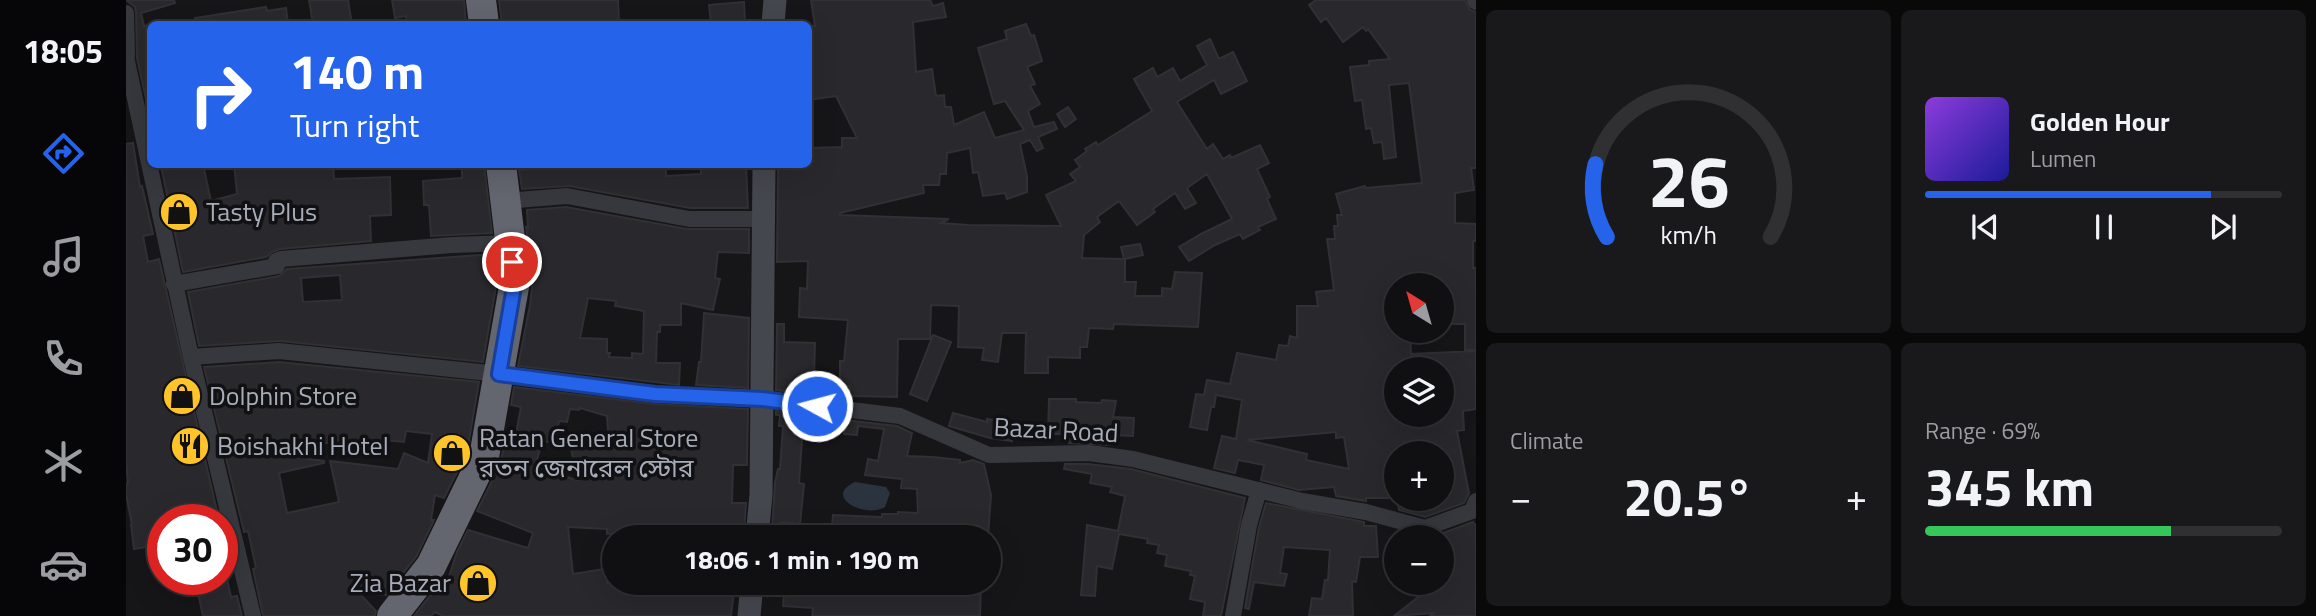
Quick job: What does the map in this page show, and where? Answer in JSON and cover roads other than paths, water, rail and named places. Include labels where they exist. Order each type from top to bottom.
[{"type":"highway","points":[[481,0],[484,21]]},
{"type":"highway","points":[[392,616],[431,566],[484,457],[515,281],[501,168]]},
{"type":"street","points":[[773,21],[775,0]]},
{"type":"street","points":[[126,13],[126,57],[147,156]]},
{"type":"street","points":[[149,168],[174,284],[253,616]]},
{"type":"street","points":[[758,525],[761,495],[764,168]]},
{"type":"street","points":[[505,201],[568,196],[689,219],[763,219]]},
{"type":"street","points":[[174,284],[277,266],[276,261],[281,259],[510,243]]},
{"type":"street","name":"Bazar Road","points":[[191,357],[279,351],[499,374],[655,394],[762,399],[900,416],[989,455],[1088,453],[1133,459],[1302,501],[1366,512],[1424,528],[1475,509]]},
{"type":"street","points":[[1233,616],[1249,525],[1259,490]]},
{"type":"street","points":[[749,616],[751,595]]},
{"type":"place","name":"Tasty Plus","points":[[179,212]]},
{"type":"place","name":"Dolphin Store","points":[[182,396]]},
{"type":"place","name":"Boishakhi Hotel","points":[[190,446]]},
{"type":"place","name":"Ratan General Store রতন জেনারেল স্টোর","points":[[452,453]]},
{"type":"place","name":"Zia Bazar","points":[[478,583]]}]
